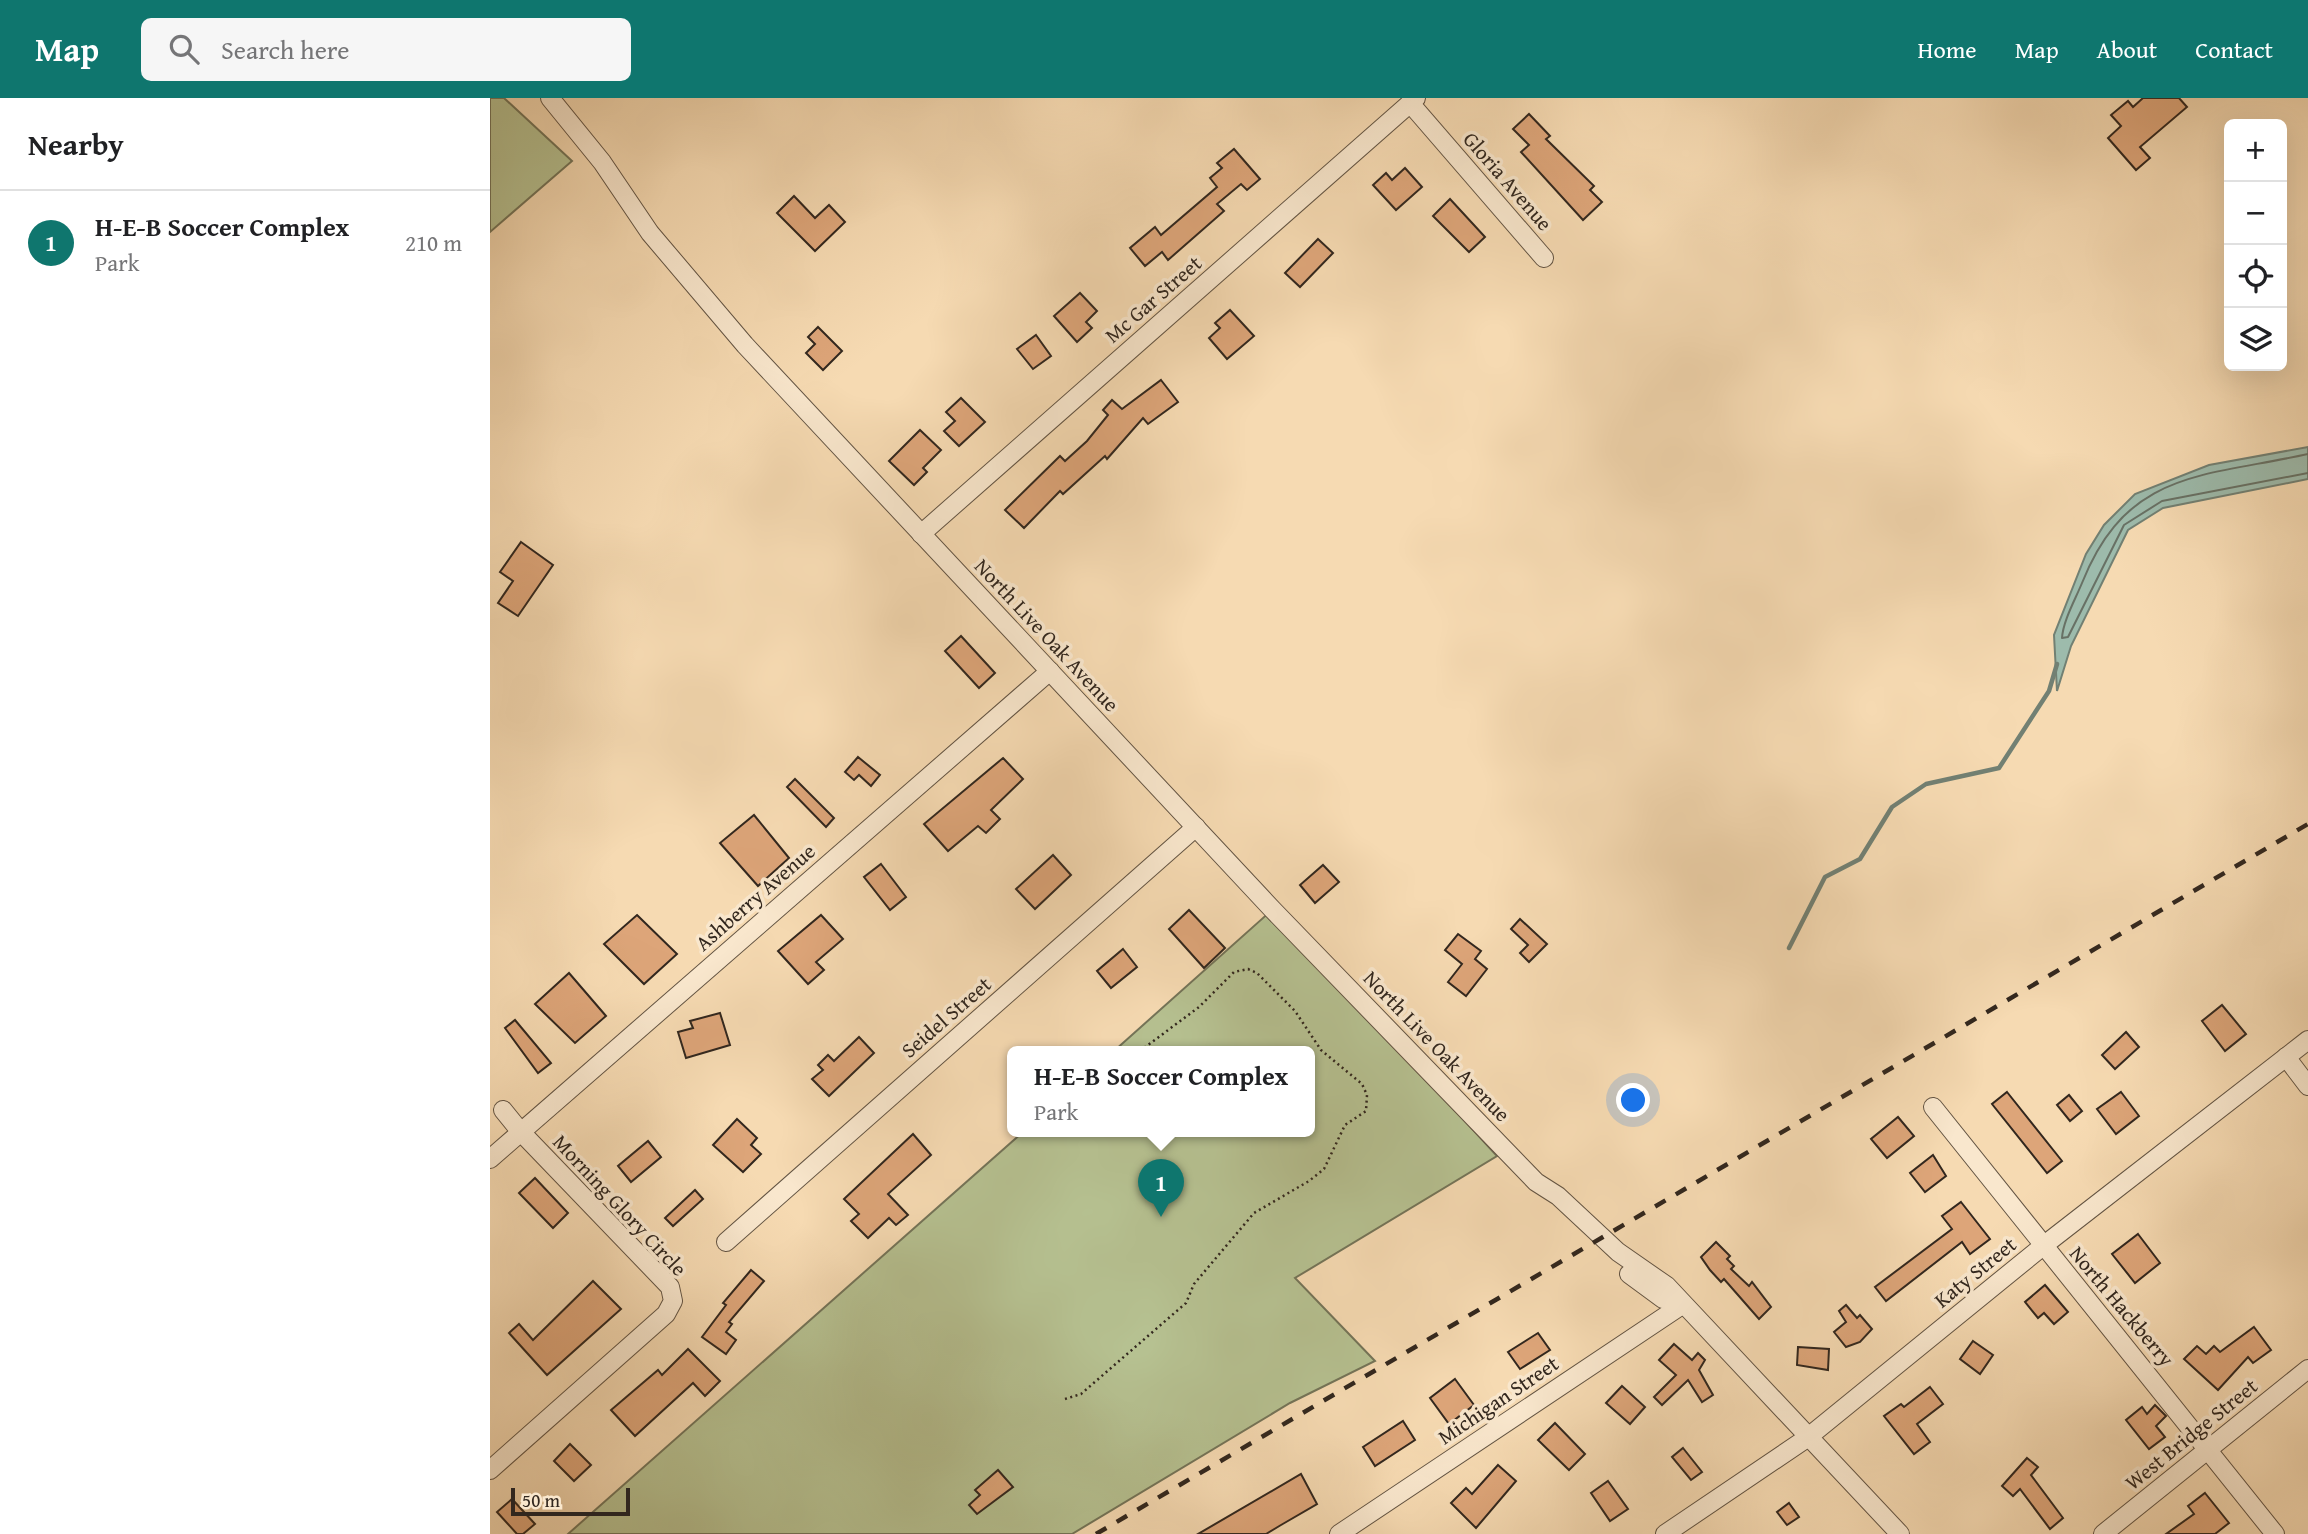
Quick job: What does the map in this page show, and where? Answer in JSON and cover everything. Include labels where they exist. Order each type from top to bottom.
[{"type":"street","name":"North Live Oak Avenue","points":[[550,98],[602,162],[650,233],[745,345],[1196,827],[1536,1182],[1546,1201],[1623,1269],[1663,1299],[1682,1305],[1900,1534]]},
{"type":"street","name":"Gloria Avenue","points":[[1413,101],[1544,258]]},
{"type":"street","name":"Mc Gar Street","points":[[921,534],[1413,101]]},
{"type":"street","name":"Ashberry Avenue","points":[[490,1159],[1050,671]]},
{"type":"street","name":"Seidel Street","points":[[726,1242],[1196,827]]},
{"type":"street","name":"Katy Street","points":[[1665,1534],[1807,1438],[2043,1246],[2308,1040]]},
{"type":"street","points":[[2286,1057],[2308,1086]]},
{"type":"street","name":"North Hackberry","points":[[1933,1108],[2210,1448],[2275,1534]]},
{"type":"street","name":"Morning Glory Circle","points":[[490,1471],[666,1314],[674,1301],[670,1287],[503,1110]]},
{"type":"street","name":"Michigan Street","points":[[1339,1534],[1682,1305]]},
{"type":"street","name":"West Bridge Street","points":[[2103,1534],[2308,1369]]},
{"type":"path","points":[[1065,1399],[1082,1394],[1186,1303],[1196,1282],[1254,1213],[1320,1173],[1345,1125],[1364,1113],[1367,1107],[1367,1095],[1362,1084],[1326,1056],[1295,1011],[1257,973],[1248,969],[1234,972],[1199,1007],[1147,1046]]},
{"type":"green space","points":[[490,98],[504,98],[572,161],[490,232]]},
{"type":"green space","points":[[1272,910],[1497,1156],[1295,1278],[1375,1361],[1290,1403],[1072,1534],[568,1534],[1017,1137],[1315,1137],[1315,1046],[1120,1046]]},
{"type":"water","points":[[2308,447],[2308,479],[2163,508],[2128,530],[2071,646],[2057,691],[2054,635],[2086,554],[2104,525],[2135,494],[2209,465]]},
{"type":"building","points":[[2143,98],[2179,98],[2187,107],[2140,147],[2150,158],[2136,170],[2108,138],[2121,126],[2111,115],[2128,101],[2133,107]]},
{"type":"building","points":[[1529,114],[1550,136],[1546,139],[1594,186],[1590,190],[1602,202],[1583,220],[1521,152],[1529,145],[1513,129]]},
{"type":"building","points":[[1234,149],[1260,179],[1247,190],[1241,184],[1217,204],[1224,211],[1168,260],[1162,252],[1145,266],[1130,248],[1155,227],[1161,235],[1217,187],[1210,178],[1222,168],[1217,163]]},
{"type":"building","points":[[1405,168],[1422,187],[1396,210],[1373,185],[1386,173],[1392,180]]},
{"type":"building","points":[[794,196],[815,218],[829,205],[845,222],[815,251],[777,213]]},
{"type":"building","points":[[1450,199],[1485,237],[1469,252],[1433,216]]},
{"type":"building","points":[[1318,239],[1333,253],[1300,287],[1285,273]]},
{"type":"building","points":[[1080,293],[1097,311],[1086,322],[1092,328],[1077,342],[1054,316]]},
{"type":"building","points":[[1230,310],[1254,336],[1227,359],[1209,338],[1220,328],[1215,323]]},
{"type":"building","points":[[818,327],[842,351],[823,370],[806,353],[815,344],[808,337]]},
{"type":"building","points":[[1036,335],[1051,356],[1033,369],[1017,349]]},
{"type":"building","points":[[1161,380],[1178,402],[1148,424],[1143,418],[1107,459],[1105,456],[1063,494],[1060,491],[1024,528],[1005,510],[1060,456],[1065,461],[1087,441],[1108,415],[1103,410],[1112,400],[1122,409]]},
{"type":"building","points":[[961,398],[985,422],[959,446],[944,431],[955,421],[946,412]]},
{"type":"building","points":[[920,430],[941,450],[923,468],[927,472],[914,485],[889,461]]},
{"type":"building","points":[[521,542],[553,565],[518,616],[498,603],[513,581],[500,572]]},
{"type":"building","points":[[961,636],[995,673],[979,688],[945,651]]},
{"type":"building","points":[[858,757],[880,775],[871,786],[859,775],[854,780],[845,772]]},
{"type":"building","points":[[1003,758],[1023,779],[991,810],[1000,819],[986,833],[978,826],[948,851],[924,824]]},
{"type":"building","points":[[795,779],[834,818],[826,827],[787,787]]},
{"type":"building","points":[[754,815],[789,858],[758,886],[720,843]]},
{"type":"building","points":[[1053,855],[1071,875],[1035,909],[1016,889]]},
{"type":"building","points":[[881,864],[906,897],[890,910],[864,877]]},
{"type":"building","points":[[1323,865],[1339,882],[1315,903],[1300,885]]},
{"type":"building","points":[[1189,910],[1225,948],[1204,968],[1169,929]]},
{"type":"building","points":[[637,915],[677,954],[644,984],[604,944]]},
{"type":"building","points":[[821,915],[843,939],[816,962],[824,970],[808,984],[778,951]]},
{"type":"building","points":[[1520,919],[1547,944],[1529,962],[1520,953],[1528,945],[1511,929]]},
{"type":"building","points":[[1458,934],[1481,951],[1475,959],[1487,969],[1466,996],[1448,982],[1462,964],[1445,950]]},
{"type":"building","points":[[1123,949],[1137,967],[1111,988],[1097,971]]},
{"type":"building","points":[[569,973],[606,1016],[575,1043],[535,1004]]},
{"type":"building","points":[[2222,1005],[2246,1034],[2225,1051],[2202,1021]]},
{"type":"building","points":[[720,1013],[730,1045],[686,1058],[678,1032],[693,1028],[690,1021]]},
{"type":"building","points":[[515,1020],[551,1063],[538,1073],[505,1028]]},
{"type":"building","points":[[2126,1032],[2139,1047],[2115,1069],[2102,1055]]},
{"type":"building","points":[[859,1037],[874,1053],[829,1096],[812,1079],[823,1070],[818,1065],[828,1055],[834,1061]]},
{"type":"building","points":[[2007,1092],[2062,1161],[2047,1173],[1992,1104]]},
{"type":"building","points":[[2121,1092],[2139,1116],[2116,1134],[2097,1109]]},
{"type":"building","points":[[2069,1095],[2082,1111],[2070,1121],[2057,1105]]},
{"type":"building","points":[[1898,1117],[1914,1136],[1887,1158],[1871,1139]]},
{"type":"building","points":[[737,1119],[757,1138],[751,1145],[761,1154],[743,1172],[713,1145]]},
{"type":"building","points":[[913,1134],[931,1155],[888,1194],[908,1215],[896,1225],[889,1218],[868,1238],[851,1221],[859,1214],[844,1199]]},
{"type":"building","points":[[648,1141],[661,1157],[631,1182],[618,1166]]},
{"type":"building","points":[[1933,1155],[1946,1176],[1925,1192],[1910,1173]]},
{"type":"building","points":[[535,1178],[568,1213],[553,1228],[519,1193]]},
{"type":"building","points":[[695,1190],[703,1199],[673,1226],[665,1218]]},
{"type":"building","points":[[1961,1202],[1990,1239],[1970,1254],[1962,1242],[1886,1301],[1875,1287],[1952,1229],[1942,1216]]},
{"type":"building","points":[[2138,1234],[2160,1263],[2135,1283],[2112,1254]]},
{"type":"building","points":[[1716,1242],[1730,1256],[1727,1259],[1734,1266],[1731,1269],[1749,1286],[1752,1282],[1771,1307],[1759,1319],[1724,1279],[1721,1282],[1701,1257]]},
{"type":"building","points":[[751,1270],[764,1281],[729,1322],[732,1324],[726,1332],[736,1340],[726,1354],[702,1337],[726,1305],[723,1303]]},
{"type":"building","points":[[593,1281],[621,1309],[547,1375],[509,1333],[519,1324],[533,1340]]},
{"type":"building","points":[[2045,1285],[2068,1312],[2054,1324],[2044,1313],[2038,1318],[2025,1302]]},
{"type":"building","points":[[1846,1305],[1857,1318],[1860,1315],[1872,1329],[1860,1342],[1846,1347],[1834,1332],[1846,1322],[1839,1311]]},
{"type":"building","points":[[2254,1327],[2271,1350],[2253,1363],[2248,1357],[2218,1390],[2184,1359],[2197,1346],[2206,1354],[2214,1346],[2220,1352]]},
{"type":"building","points":[[1538,1333],[1550,1350],[1520,1369],[1508,1352]]},
{"type":"building","points":[[1973,1341],[1993,1355],[1980,1374],[1960,1359]]},
{"type":"building","points":[[1674,1344],[1692,1360],[1698,1353],[1705,1360],[1699,1370],[1713,1395],[1702,1402],[1688,1380],[1662,1405],[1654,1397],[1676,1375],[1659,1360]]},
{"type":"building","points":[[1798,1347],[1829,1349],[1828,1370],[1797,1365]]},
{"type":"building","points":[[688,1349],[720,1381],[705,1396],[693,1383],[635,1436],[611,1410],[658,1370],[662,1375]]},
{"type":"building","points":[[1455,1379],[1474,1405],[1449,1424],[1430,1398]]},
{"type":"building","points":[[1622,1386],[1645,1407],[1630,1424],[1606,1403]]},
{"type":"building","points":[[1930,1387],[1943,1404],[1917,1424],[1930,1442],[1914,1454],[1884,1416],[1901,1404],[1904,1407]]},
{"type":"building","points":[[2155,1405],[2166,1416],[2156,1426],[2165,1437],[2149,1449],[2126,1420],[2142,1407],[2147,1414]]},
{"type":"building","points":[[1403,1421],[1415,1440],[1375,1466],[1363,1447]]},
{"type":"building","points":[[1555,1423],[1585,1454],[1569,1470],[1538,1440]]},
{"type":"building","points":[[570,1444],[591,1465],[574,1481],[554,1461]]},
{"type":"building","points":[[1683,1448],[1702,1472],[1691,1480],[1672,1457]]},
{"type":"building","points":[[2027,1458],[2038,1467],[2031,1475],[2063,1518],[2050,1529],[2020,1489],[2013,1496],[2002,1486]]},
{"type":"building","points":[[1498,1465],[1516,1481],[1476,1528],[1451,1503],[1466,1488],[1472,1494]]},
{"type":"building","points":[[998,1470],[1013,1487],[977,1514],[969,1505],[980,1495],[975,1490]]},
{"type":"building","points":[[1301,1474],[1317,1504],[1266,1534],[1198,1534]]},
{"type":"building","points":[[1608,1481],[1628,1509],[1610,1521],[1591,1493]]},
{"type":"building","points":[[2205,1493],[2229,1523],[2215,1534],[2166,1534],[2194,1514],[2188,1506]]},
{"type":"building","points":[[512,1499],[535,1524],[523,1534],[517,1534],[497,1512]]},
{"type":"building","points":[[1789,1503],[1799,1517],[1787,1525],[1777,1512]]},
{"type":"waterway","points":[[1789,948],[1825,877],[1860,859],[1892,807],[1926,784],[1999,768],[2049,691],[2057,664]]},
{"type":"railway","points":[[1096,1534],[2308,824]]},
{"type":"place","name":"H-E-B Soccer Complex","points":[[1161,1217]]}]
